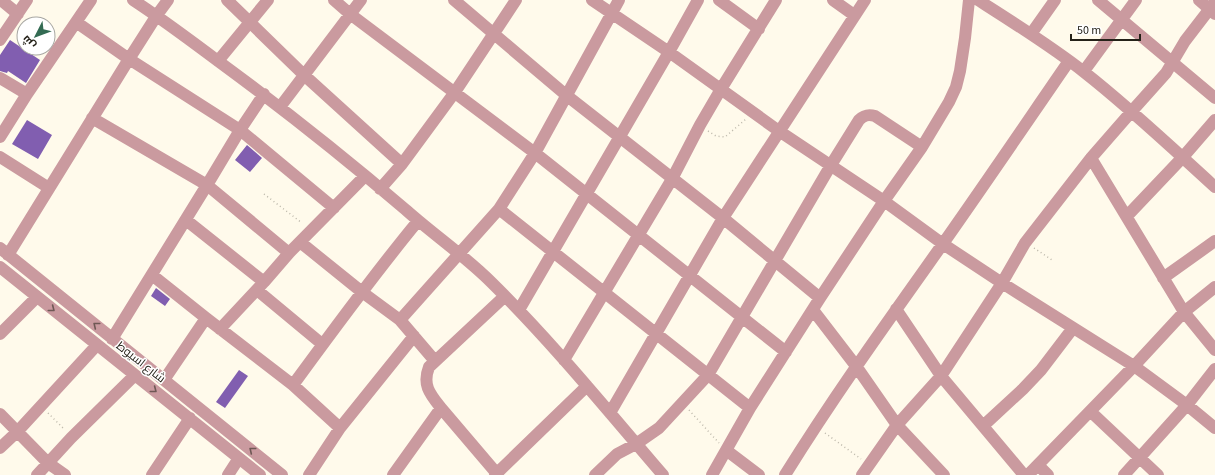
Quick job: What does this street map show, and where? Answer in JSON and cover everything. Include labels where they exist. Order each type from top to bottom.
[{"type":"street","points":[[1,0],[18,14]]},
{"type":"street","points":[[0,40],[27,0]]},
{"type":"street","points":[[0,137],[27,94],[91,0]]},
{"type":"street","points":[[133,0],[157,15],[264,94],[472,264],[519,310],[587,386],[663,475]]},
{"type":"street","points":[[4,251],[49,188],[129,59],[168,0]]},
{"type":"street","points":[[227,0],[304,75],[402,164]]},
{"type":"street","points":[[218,61],[268,0]]},
{"type":"street","points":[[334,0],[350,14],[535,153],[786,352]]},
{"type":"street","points":[[280,107],[361,0]]},
{"type":"street","points":[[454,0],[566,95],[724,218],[820,298]]},
{"type":"street","points":[[380,189],[402,164],[455,92],[516,0]]},
{"type":"street","points":[[592,0],[669,52],[779,131],[884,201],[943,244],[1134,366],[1187,405],[1215,428]]},
{"type":"street","points":[[400,320],[499,209],[535,153],[619,0]]},
{"type":"street","points":[[519,310],[554,252],[698,0]]},
{"type":"street","points":[[719,0],[759,29]]},
{"type":"street","points":[[564,360],[672,179],[700,125],[721,89],[776,0]]},
{"type":"street","points":[[833,0],[854,15]]},
{"type":"street","points":[[610,413],[724,218],[865,0]]},
{"type":"street","points":[[712,475],[750,408],[820,298],[884,201],[922,147],[949,102],[956,87],[960,72],[965,38],[968,0]]},
{"type":"street","points":[[978,0],[1032,34],[1084,72],[1132,110],[1215,187]]},
{"type":"street","points":[[1032,34],[1055,0]]},
{"type":"street","points":[[1098,0],[1215,98]]},
{"type":"street","points":[[1084,72],[1136,0]]},
{"type":"street","points":[[862,475],[897,425],[941,376],[1002,283],[1025,243],[1091,158],[1159,81],[1185,41],[1213,8],[1198,0]]},
{"type":"street","points":[[76,22],[129,59],[240,130],[334,208]]},
{"type":"street","points":[[786,475],[815,427],[856,366],[943,244],[1069,61]]},
{"type":"street","points":[[0,78],[27,94]]},
{"type":"street","points":[[112,339],[240,130],[264,94]]},
{"type":"street","points":[[595,475],[617,454],[636,444],[659,428],[708,375],[858,120],[869,114],[876,116],[922,147]]},
{"type":"street","points":[[92,118],[207,185],[289,253]]},
{"type":"street","points":[[1127,216],[1183,157],[1215,120]]},
{"type":"street","points":[[0,157],[49,188]]},
{"type":"street","points":[[1091,158],[1184,312],[1215,350]]},
{"type":"street","points":[[220,329],[261,286],[289,253],[365,176]]},
{"type":"street","points":[[499,209],[750,408]]},
{"type":"street","points":[[186,220],[261,286],[322,344]]},
{"type":"street","points":[[293,385],[322,344],[389,256],[418,221]]},
{"type":"street","points":[[1163,278],[1215,241]]},
{"type":"street","points":[[300,242],[362,292],[400,320],[435,361]]},
{"type":"street","name":"شارع اسيوط","points":[[4,251],[282,475]]},
{"type":"street","name":"شارع اسيوط","points":[[0,267],[260,475]]},
{"type":"street","points":[[152,275],[293,385],[340,428]]},
{"type":"street","points":[[1028,475],[1134,366],[1184,312],[1215,287]]},
{"type":"street","points":[[505,296],[435,361],[429,367],[426,375],[426,381],[431,396],[497,474],[587,386]]},
{"type":"street","points":[[0,334],[37,297]]},
{"type":"street","points":[[896,309],[941,376],[1024,475]]},
{"type":"street","points":[[813,310],[856,366],[897,425],[944,475]]},
{"type":"street","points":[[164,380],[206,318]]},
{"type":"street","points":[[983,426],[1041,370],[1073,328]]},
{"type":"street","points":[[309,475],[340,428],[414,336]]},
{"type":"street","points":[[0,448],[42,406],[98,345]]},
{"type":"street","points":[[1124,475],[1187,405],[1215,369]]},
{"type":"street","points":[[37,475],[71,438],[135,375]]},
{"type":"street","points":[[393,475],[441,408]]},
{"type":"street","points":[[1090,411],[1158,475]]},
{"type":"street","points":[[0,414],[48,463],[65,475]]},
{"type":"street","points":[[152,475],[190,418]]},
{"type":"street","points":[[726,450],[759,475]]},
{"type":"street","points":[[228,475],[239,458]]},
{"type":"street","points":[[1038,466],[1048,475]]},
{"type":"path","points":[[700,125],[716,136],[725,137],[753,112]]},
{"type":"path","points":[[264,194],[312,231]]},
{"type":"path","points":[[1025,243],[1052,260]]},
{"type":"path","points":[[683,402],[726,450]]},
{"type":"path","points":[[42,406],[71,438]]},
{"type":"path","points":[[815,427],[869,464]]},
{"type":"building","points":[[10,40],[16,44],[16,56],[34,56],[40,60],[26,83],[8,71],[7,73],[0,71],[0,55]]},
{"type":"building","points":[[27,120],[52,135],[38,159],[12,144]]},
{"type":"building","points":[[247,145],[262,158],[250,172],[235,160]]},
{"type":"building","points":[[156,288],[170,299],[165,306],[151,296]]},
{"type":"building","points":[[239,370],[248,376],[225,408],[216,402]]}]
